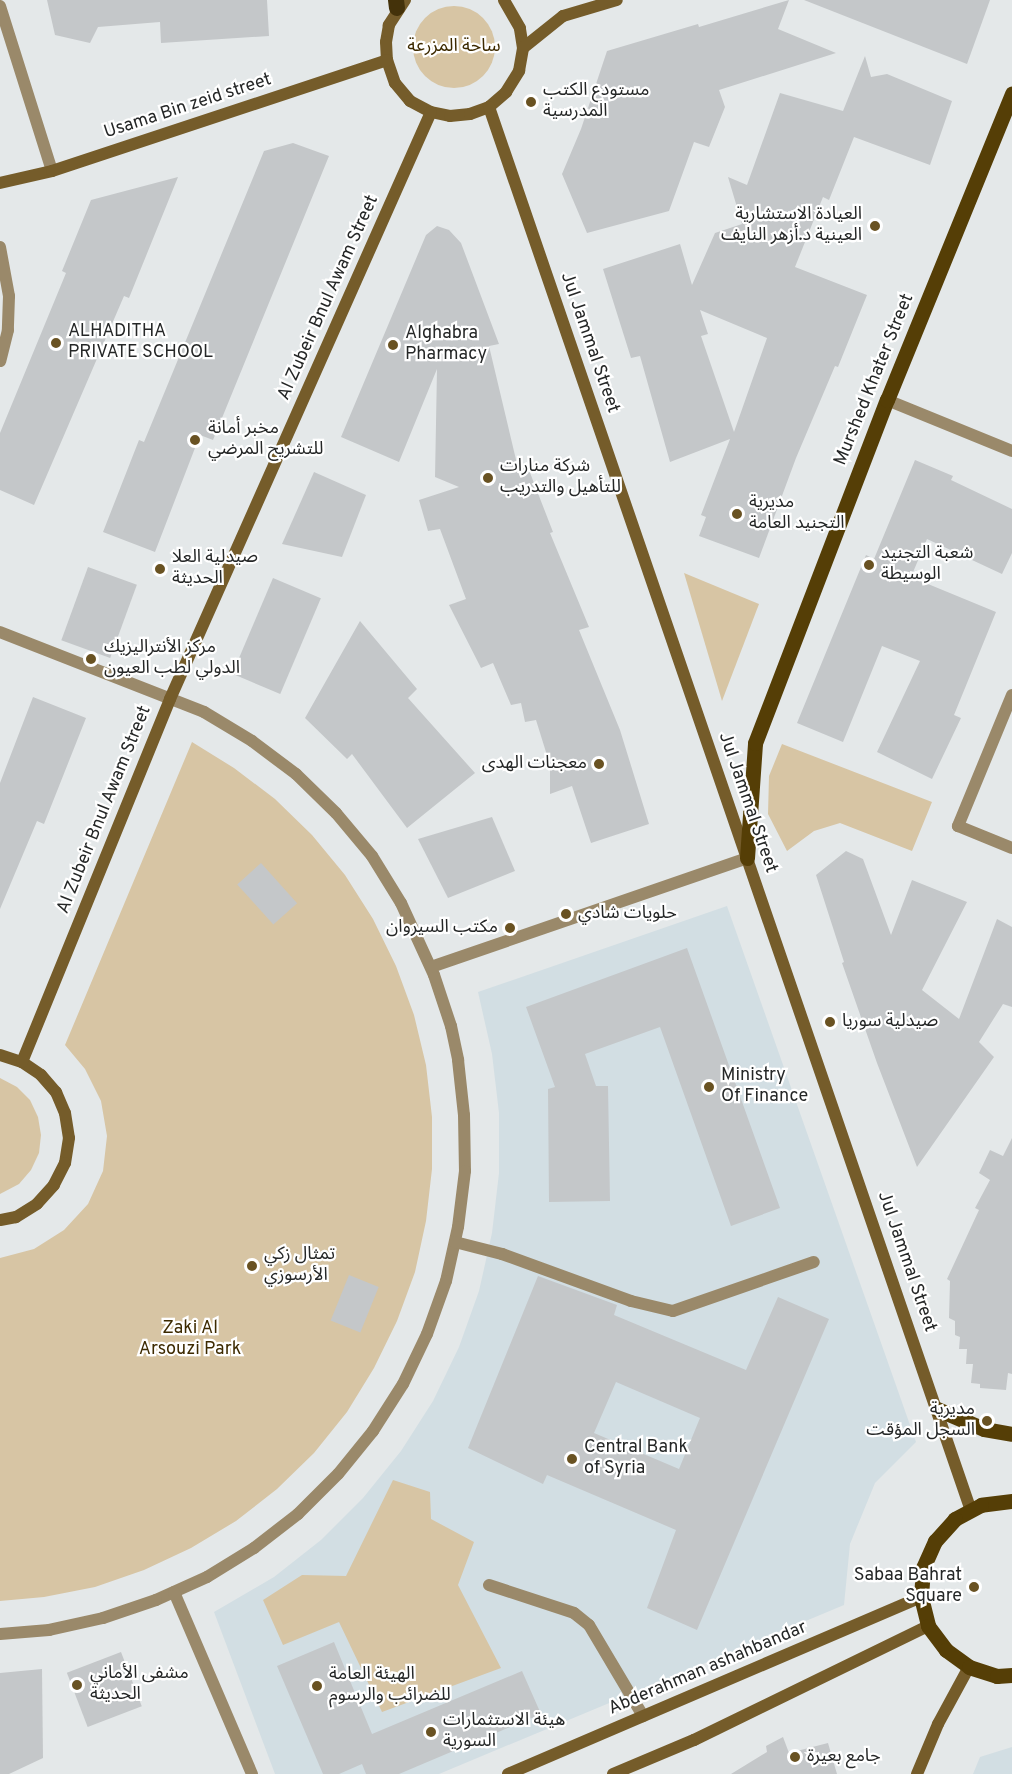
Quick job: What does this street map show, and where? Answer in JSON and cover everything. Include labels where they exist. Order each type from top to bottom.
[{"type":"main road","points":[[399,3],[389,25],[386,42],[387,60],[395,83],[410,101],[431,112],[450,116],[470,114],[489,107],[506,92],[519,71],[523,48],[520,28],[504,0]]},
{"type":"main road","points":[[523,48],[563,16],[617,0]]},
{"type":"main road","name":"Usama Bin zeid street","points":[[0,183],[52,171],[387,60]]},
{"type":"main road","name":"Murshed Khater Street","points":[[747,858],[755,743],[887,400],[1012,93]]},
{"type":"main road","name":"Jul Jammal Street","points":[[489,107],[971,1511]]},
{"type":"main road","name":"Al Zubeir Bnul Awam Street","points":[[22,1062],[170,699],[431,112]]},
{"type":"main road","points":[[0,1055],[22,1062],[41,1075],[56,1092],[65,1113],[69,1138],[65,1163],[54,1185],[37,1204],[16,1217],[0,1220]]},
{"type":"main road","points":[[937,1409],[984,1429],[1012,1434]]},
{"type":"main road","points":[[1012,1501],[981,1505],[955,1519],[935,1541],[923,1568],[921,1597],[928,1626],[946,1650],[969,1667],[997,1676],[1012,1675]]},
{"type":"main road","name":"Abderahman ashahbandar","points":[[508,1774],[921,1597]]},
{"type":"main road","points":[[613,1774],[694,1740],[928,1626]]},
{"type":"main road","points":[[917,1774],[938,1724],[969,1667]]},
{"type":"street","points":[[0,6],[52,171]]},
{"type":"street","points":[[0,247],[9,296],[8,330],[0,361]]},
{"type":"street","points":[[887,400],[1012,451]]},
{"type":"street","points":[[0,632],[204,712],[252,741],[296,774],[336,813],[372,856],[401,903],[431,967],[451,1026],[464,1115],[465,1171],[455,1242],[446,1281],[427,1334],[403,1384],[373,1431],[338,1474],[298,1514],[254,1548],[207,1577],[174,1592],[104,1618],[49,1629],[0,1634]]},
{"type":"street","points":[[1012,695],[958,826],[1012,848]]},
{"type":"street","points":[[431,967],[747,858]]},
{"type":"street","points":[[455,1242],[502,1254],[631,1301],[672,1311],[814,1262]]},
{"type":"street","points":[[489,1585],[574,1613],[589,1625],[643,1716]]},
{"type":"street","points":[[174,1592],[252,1774]]},
{"type":"shaded area","points":[[727,906],[916,1442],[875,1483],[850,1544],[844,1605],[439,1774],[275,1774],[214,1612],[274,1577],[321,1540],[363,1498],[401,1451],[433,1401],[459,1347],[479,1291],[492,1233],[499,1173],[499,1113],[492,1054],[478,992]]},
{"type":"shaded area","points":[[1012,1747],[1012,1774],[973,1774],[980,1757]]},
{"type":"green space","name":"ساحة المزرعة","points":[[454,6],[470,9],[483,18],[492,31],[495,47],[492,63],[483,76],[470,85],[454,88],[438,85],[425,76],[416,63],[413,47],[416,31],[425,18],[438,9]]},
{"type":"green space","points":[[684,573],[759,604],[722,701]]},
{"type":"green space","name":"Zaki Al Arsouzi Park","points":[[192,742],[234,768],[275,799],[312,835],[345,875],[373,919],[396,966],[414,1015],[426,1065],[432,1117],[432,1169],[426,1221],[415,1272],[397,1321],[374,1368],[347,1412],[314,1453],[277,1489],[236,1521],[191,1548],[144,1570],[95,1587],[44,1597],[0,1601],[0,1258],[34,1249],[64,1230],[88,1204],[103,1171],[107,1136],[101,1101],[85,1069],[65,1045]]},
{"type":"green space","points":[[782,744],[932,802],[912,851],[840,823],[814,831],[787,851],[768,814],[769,776]]},
{"type":"green space","points":[[0,1078],[17,1087],[30,1100],[38,1117],[41,1135],[39,1153],[31,1170],[19,1184],[0,1194]]},
{"type":"green space","points":[[393,1480],[430,1492],[431,1519],[474,1542],[458,1585],[501,1668],[382,1712],[339,1622],[283,1645],[263,1600],[302,1575],[346,1576]]},
{"type":"building","points":[[47,0],[267,0],[269,36],[161,43],[160,22],[98,27],[90,43],[55,35]]},
{"type":"building","points":[[789,0],[778,29],[836,53],[719,90],[725,107],[709,147],[694,142],[669,211],[587,233],[562,174],[581,129],[607,51]]},
{"type":"building","points":[[804,0],[990,0],[967,64]]},
{"type":"building","points":[[865,56],[871,77],[887,74],[952,101],[930,165],[854,137],[829,200],[823,197],[795,267],[867,295],[838,367],[835,366],[796,458],[759,558],[699,536],[706,517],[701,515],[730,439],[670,462],[640,356],[631,358],[603,269],[680,244],[692,285],[715,233],[742,224],[728,177],[747,185],[780,93],[843,111]],"holes":[[[700,310],[767,338],[734,432],[701,336],[708,334]]]},
{"type":"building","points":[[293,143],[329,156],[213,440],[200,435],[155,552],[103,532],[139,440],[144,442],[264,151]]},
{"type":"building","points":[[178,177],[129,298],[124,296],[34,505],[0,490],[0,433],[66,273],[62,271],[91,200]]},
{"type":"building","points":[[437,226],[449,230],[461,243],[499,344],[489,346],[518,468],[527,465],[553,532],[550,533],[589,627],[579,630],[620,730],[649,824],[591,843],[572,786],[550,794],[550,765],[536,720],[525,722],[521,703],[511,705],[493,663],[481,668],[449,605],[466,599],[440,529],[428,531],[419,500],[459,487],[435,477],[437,369],[399,462],[341,437],[426,235]]},
{"type":"building","points":[[915,460],[953,476],[951,480],[1012,509],[1012,553],[1002,574],[927,539],[911,577],[996,612],[954,715],[961,718],[932,779],[877,752],[920,661],[882,646],[843,742],[797,723],[866,555],[874,559]]},
{"type":"building","points":[[314,472],[366,495],[342,557],[282,544]]},
{"type":"building","points":[[88,567],[137,585],[110,658],[61,640]]},
{"type":"building","points":[[273,578],[321,598],[280,694],[232,674]]},
{"type":"building","points":[[360,621],[417,689],[408,698],[475,773],[407,828],[352,754],[347,759],[305,718]]},
{"type":"building","points":[[33,697],[86,718],[44,824],[37,821],[0,909],[0,783]]},
{"type":"building","points":[[492,817],[515,871],[448,898],[418,839]]},
{"type":"building","points":[[846,851],[863,859],[891,935],[912,880],[967,902],[922,990],[959,1019],[997,919],[1012,927],[1012,1007],[1003,1004],[979,1042],[994,1057],[917,1167],[842,963],[844,962],[816,875]]},
{"type":"building","points":[[261,863],[297,903],[273,925],[237,884]]},
{"type":"building","name":"Ministry Of Finance","points":[[687,948],[780,1208],[731,1226],[660,1027],[585,1054],[596,1086],[608,1086],[610,1201],[549,1202],[548,1089],[555,1087],[526,1007]]},
{"type":"building","points":[[1012,1138],[1012,1374],[1008,1373],[1006,1390],[980,1388],[980,1384],[971,1383],[973,1364],[966,1364],[967,1349],[959,1349],[960,1337],[955,1335],[955,1321],[949,1318],[950,1281],[947,1279],[979,1210],[975,1208],[990,1180],[979,1173],[990,1150],[1003,1156]]},
{"type":"building","points":[[349,1275],[379,1287],[360,1332],[331,1320]]},
{"type":"building","name":"Central Bank of Syria","points":[[538,1276],[617,1305],[614,1315],[746,1370],[778,1297],[829,1319],[697,1630],[647,1608],[676,1530],[547,1475],[543,1484],[468,1448]],"holes":[[[616,1382],[700,1418],[679,1469],[594,1433]]]},
{"type":"building","points":[[334,1642],[372,1734],[522,1671],[541,1714],[399,1774],[366,1774],[362,1764],[339,1774],[323,1774],[277,1666]]},
{"type":"building","points":[[121,1652],[142,1706],[88,1727],[67,1673]]},
{"type":"building","points":[[42,1669],[43,1758],[9,1774],[0,1774],[0,1673]]},
{"type":"building","name":"جامع بعيرة","points":[[783,1737],[789,1753],[828,1743],[837,1774],[731,1774],[767,1752],[766,1746]]},
{"type":"place","name":"مستودع الكتب المدرسية","points":[[531,102]]},
{"type":"place","name":"العيادة الاستشارية العينية د.أزهر النايف","points":[[875,226]]},
{"type":"place","name":"ALHADITHA PRIVATE SCHOOL","points":[[56,343]]},
{"type":"place","name":"Alghabra Pharmacy","points":[[393,345]]},
{"type":"place","name":"مخبر أمانة للتشريح المرضي","points":[[195,440]]},
{"type":"place","name":"شركة منارات للتأهيل والتدريب","points":[[488,478]]},
{"type":"place","name":"مديرية التجنيد العامة","points":[[737,514]]},
{"type":"place","name":"شعبة التجنيد الوسيطة","points":[[869,565]]},
{"type":"place","name":"صيدلية العلا الحديثة","points":[[160,569]]},
{"type":"place","name":"مركز الأنتراليزيك الدولي لطب العيون","points":[[91,659]]},
{"type":"place","name":"معجنات الهدى","points":[[599,764]]},
{"type":"place","name":"حلويات شادي","points":[[566,914]]},
{"type":"place","name":"مكتب السيروان","points":[[510,928]]},
{"type":"place","name":"صيدلية سوريا","points":[[830,1022]]},
{"type":"place","name":"Ministry Of Finance","points":[[709,1087]]},
{"type":"place","name":"تمثال زكي الأرسوزي","points":[[252,1266]]},
{"type":"place","name":"مديرية السجل المؤقت","points":[[987,1421]]},
{"type":"place","name":"Central Bank of Syria","points":[[572,1459]]},
{"type":"place","name":"Sabaa Bahrat Square","points":[[974,1587]]},
{"type":"place","name":"مشفى الأماني الحديثة","points":[[77,1685]]},
{"type":"place","name":"الهيئة العامة للضرائب والرسوم","points":[[317,1686]]},
{"type":"place","name":"هيئة الاستثمارات السورية","points":[[431,1732]]},
{"type":"place","name":"جامع بعيرة","points":[[795,1757]]}]
